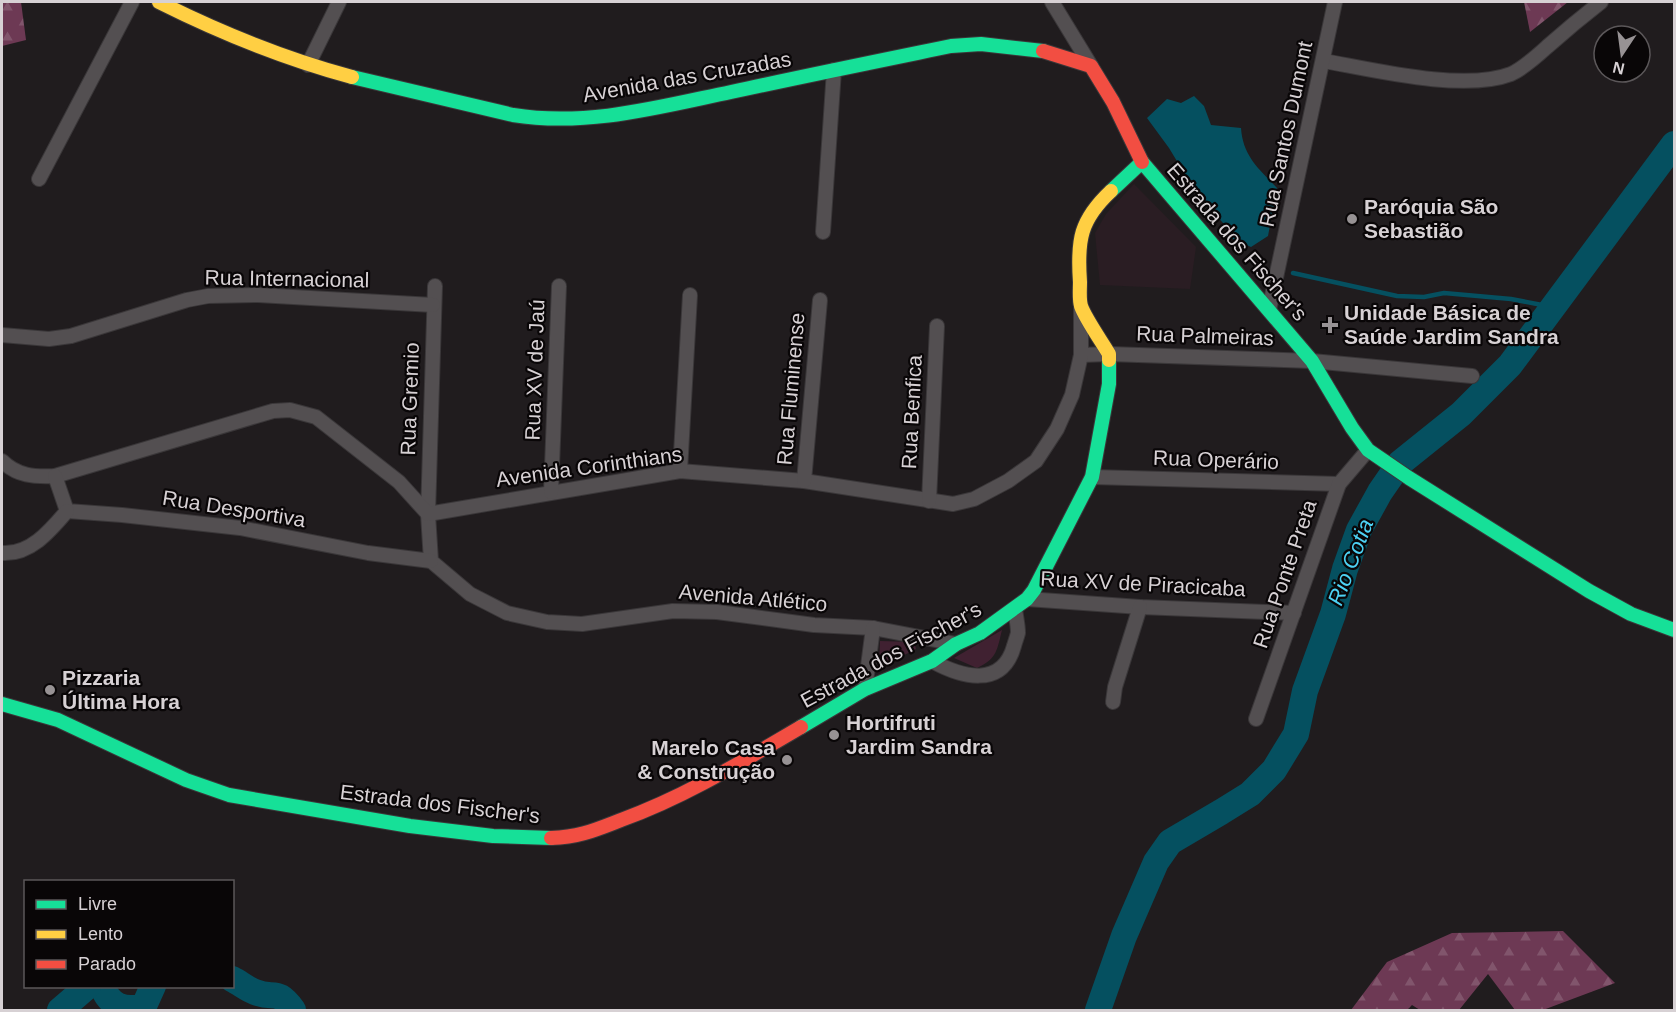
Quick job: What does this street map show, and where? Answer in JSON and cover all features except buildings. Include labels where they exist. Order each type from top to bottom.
[{"type":"street","points":[[39,179],[132,2]]},
{"type":"street","name":"Avenida das Cruzadas","points":[[159,2],[198,22],[308,65],[417,94],[544,119],[591,119],[612,116],[951,46],[981,44],[1048,52],[1090,66]]},
{"type":"street","points":[[308,65],[339,2]]},
{"type":"street","points":[[1052,2],[1113,102],[1142,162]]},
{"type":"street","name":"Rua Santos Dumont","points":[[1269,310],[1335,2]]},
{"type":"street","points":[[1324,61],[1386,72],[1460,81],[1486,81],[1512,73],[1534,58],[1600,2]]},
{"type":"street","points":[[823,232],[834,70]]},
{"type":"street","name":"Estrada dos Fischer's","points":[[2,704],[58,720],[186,780],[229,795],[410,826],[493,836],[539,839],[576,837],[655,808],[754,755],[865,689],[932,661],[1015,609],[1034,590],[1092,477],[1109,384],[1109,354],[1081,306],[1080,241],[1085,224],[1095,206],[1142,162],[1312,361],[1352,428],[1368,450],[1589,591],[1631,614],[1674,630]]},
{"type":"street","name":"Rua Gremio","points":[[428,514],[435,286]]},
{"type":"street","name":"Rua XV de Jaú","points":[[551,492],[559,286]]},
{"type":"street","name":"Rua Internacional","points":[[2,335],[49,339],[71,336],[187,300],[208,296],[258,295],[434,305]]},
{"type":"street","points":[[680,471],[690,295]]},
{"type":"street","name":"Rua Fluminense","points":[[804,481],[820,300]]},
{"type":"street","name":"Avenida Corinthians","points":[[428,514],[551,492],[621,483],[680,471],[804,481],[952,504],[974,499],[1008,481],[1036,461],[1057,429],[1072,395],[1080,355],[1081,306]]},
{"type":"street","name":"Rua Benfica","points":[[929,501],[938,326]]},
{"type":"street","name":"Rua Palmeiras","points":[[1080,355],[1312,361],[1472,376]]},
{"type":"street","points":[[2,461],[9,469],[30,477],[54,476],[273,411],[290,410],[316,417],[399,482],[428,514],[431,561]]},
{"type":"street","name":"Rua Ponte Preta","points":[[1256,719],[1339,484],[1368,450]]},
{"type":"street","points":[[2,553],[13,553],[36,543],[67,512],[54,476]]},
{"type":"street","name":"Rua Operário","points":[[1092,477],[1339,484]]},
{"type":"street","name":"Rua Desportiva","points":[[67,512],[122,515],[240,528],[368,553],[431,561]]},
{"type":"street","name":"Avenida Atlético","points":[[431,561],[470,594],[507,613],[547,622],[582,624],[673,612],[706,612],[763,617],[814,625],[873,627],[956,644]]},
{"type":"street","name":"Rua XV de Piracicaba","points":[[1027,599],[1140,607],[1294,613]]},
{"type":"street","points":[[1113,702],[1115,687],[1140,607]]},
{"type":"street","points":[[932,661],[949,670],[968,675],[984,676],[997,672],[1006,664],[1011,655],[1018,633],[1015,609]]},
{"type":"street","points":[[865,689],[873,627]]},
{"type":"shaded area","points":[[1134,184],[1196,247],[1190,289],[1100,285],[1095,233],[1106,214]]},
{"type":"shaded area","points":[[1002,630],[995,653],[984,665],[977,668],[954,658]]},
{"type":"shaded area","points":[[880,641],[914,642],[916,649],[879,668]]},
{"type":"green space","points":[[2,2],[21,2],[26,40],[2,46]]},
{"type":"green space","points":[[1524,2],[1568,2],[1530,32]]},
{"type":"green space","points":[[1563,931],[1615,983],[1543,1010],[1515,1010],[1488,974],[1459,1010],[1420,1010],[1412,1005],[1407,1010],[1351,1010],[1387,962],[1452,933]]},
{"type":"water","points":[[1194,96],[1204,106],[1211,125],[1241,128],[1248,154],[1277,188],[1268,236],[1251,247],[1233,239],[1223,223],[1195,191],[1169,148],[1147,118],[1167,99],[1181,103]]},
{"type":"waterway","name":"Rio Cotia","points":[[1098,1010],[1124,936],[1156,862],[1170,842],[1250,794],[1274,770],[1296,734],[1305,691],[1333,614],[1345,569],[1359,530],[1380,492],[1400,463],[1461,414],[1510,365],[1674,144]]},
{"type":"waterway","points":[[1293,273],[1397,296],[1424,297],[1444,293],[1511,299],[1542,305],[1548,314]]},
{"type":"waterway","name":"Rio Cotia","points":[[234,980],[255,992],[279,996],[293,1010]]},
{"type":"waterway","name":"Rio Cotia","points":[[60,1010],[86,988]]},
{"type":"waterway","name":"Rio Cotia","points":[[103,988],[113,1002],[130,1008],[144,1006],[152,988]]},
{"type":"traffic: fast","points":[[352,77],[513,115],[568,119],[650,109],[951,46],[981,44],[1043,51]]},
{"type":"traffic: fast","points":[[1111,191],[1142,162],[1312,361],[1352,428],[1368,450],[1589,591],[1631,614],[1674,630]]},
{"type":"traffic: fast","points":[[801,727],[865,689],[932,661],[956,644],[980,633],[1027,599],[1034,590],[1092,477],[1109,384],[1109,360]]},
{"type":"traffic: fast","points":[[2,704],[58,720],[186,780],[229,795],[410,826],[493,836],[551,838]]},
{"type":"traffic: slow","points":[[159,2],[254,44],[352,77]]},
{"type":"traffic: slow","points":[[1109,360],[1109,354],[1081,306],[1079,254],[1080,242],[1087,221],[1111,191]]},
{"type":"traffic: jam","points":[[1043,51],[1091,66],[1113,102],[1142,162]]},
{"type":"traffic: jam","points":[[551,838],[571,836],[603,827],[668,801],[801,727]]},
{"type":"place","name":"Paróquia São Sebastião","points":[[1352,219]]},
{"type":"place","name":"Unidade Básica de Saúde Jardim Sandra","points":[[1330,325]]},
{"type":"place","name":"Pizzaria Última Hora","points":[[50,690]]},
{"type":"place","name":"Hortifruti Jardim Sandra","points":[[834,735]]},
{"type":"place","name":"Marelo Casa & Construção","points":[[787,760]]}]
